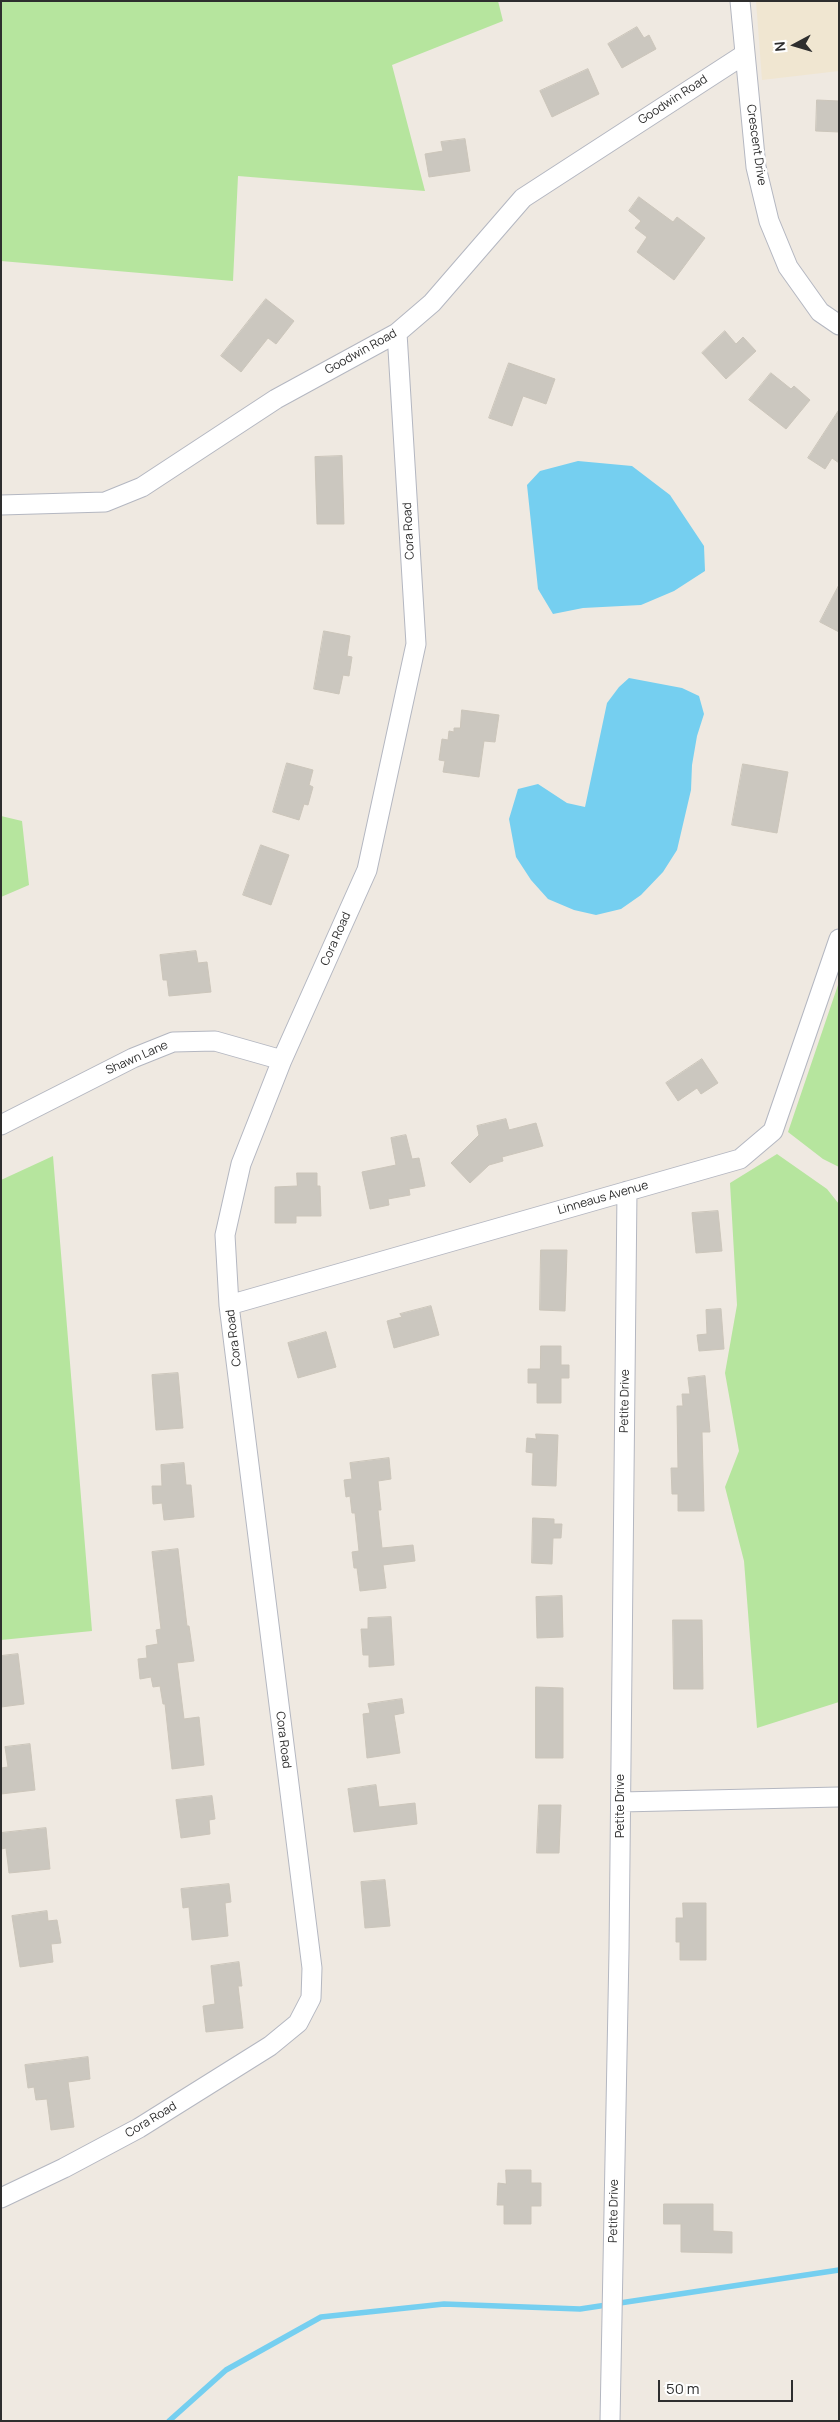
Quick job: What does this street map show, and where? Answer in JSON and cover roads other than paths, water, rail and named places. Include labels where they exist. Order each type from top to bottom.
[{"type":"street","name":"Crescent Drive","points":[[740,1],[756,167],[769,221],[788,267],[820,312],[839,325]]},
{"type":"street","name":"Goodwin Road","points":[[1,505],[105,502],[142,487],[276,399],[397,333],[432,303],[523,198],[744,54]]},
{"type":"street","name":"Cora Road","points":[[1,2198],[64,2168],[139,2128],[270,2046],[298,2023],[311,1998],[311,1958],[230,1305],[226,1236],[241,1164],[282,1060],[367,870],[416,644],[397,333]]},
{"type":"street","name":"Linneaus Avenue","points":[[230,1305],[740,1159],[773,1131],[839,939]]},
{"type":"street","name":"Shawn Lane","points":[[1,1125],[133,1058],[173,1042],[215,1041],[282,1060]]},
{"type":"street","name":"Petite Drive","points":[[610,2421],[621,1802],[627,1191]]},
{"type":"street","points":[[621,1802],[839,1796]]},
{"type":"water","points":[[578,461],[632,466],[670,495],[704,546],[705,571],[674,591],[641,605],[583,608],[553,614],[538,589],[527,485],[540,471]]},
{"type":"water","points":[[629,678],[682,688],[699,696],[704,714],[697,736],[692,765],[691,790],[677,850],[663,872],[641,895],[621,909],[596,915],[574,910],[548,899],[531,880],[516,857],[509,819],[518,789],[538,784],[567,803],[585,807],[607,703],[619,687]]},
{"type":"waterway","points":[[169,2421],[226,2370],[321,2317],[444,2304],[580,2309],[839,2270]]}]
